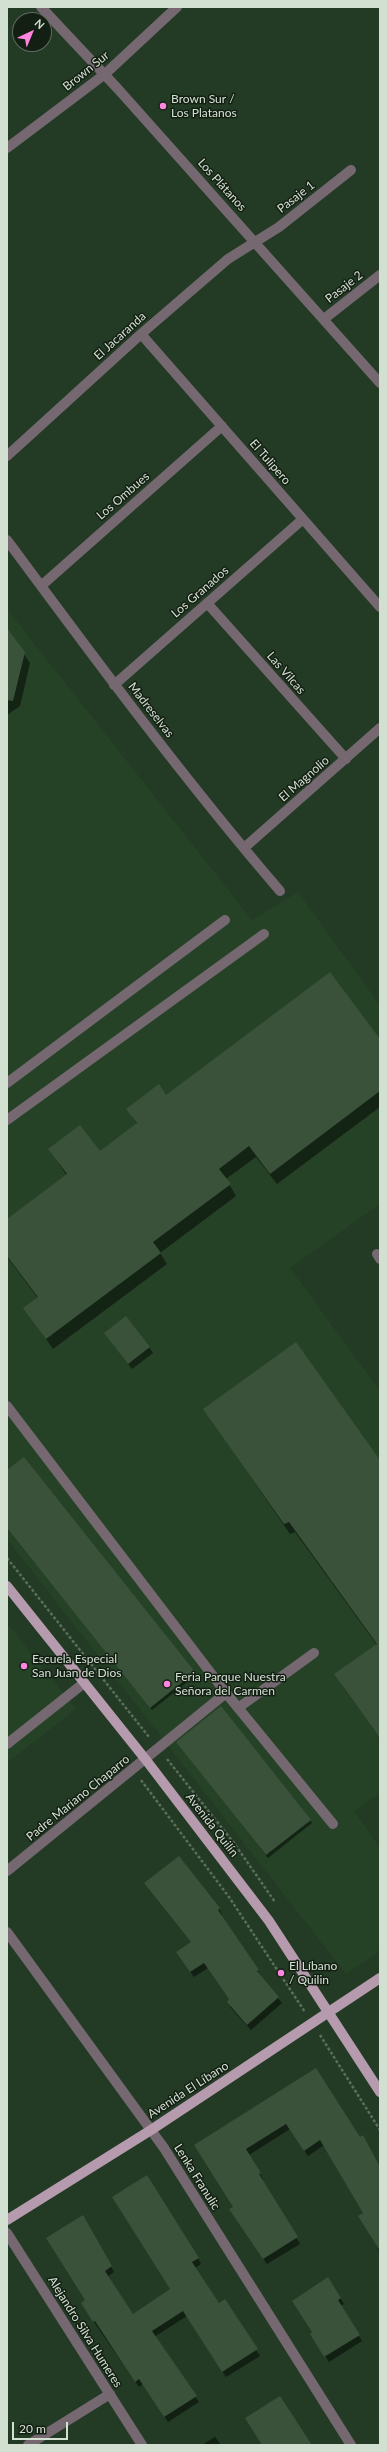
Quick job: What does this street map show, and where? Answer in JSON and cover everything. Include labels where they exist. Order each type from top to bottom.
[{"type":"main road","name":"Avenida Quilín","points":[[7,1586],[146,1760],[269,1921],[380,2092]]},
{"type":"main road","name":"Avenida El Líbano","points":[[7,2220],[151,2130],[330,2013],[380,1978]]},
{"type":"street","name":"Los Plátanos","points":[[41,7],[105,74],[380,383]]},
{"type":"street","name":"Brown Sur","points":[[7,148],[105,74],[177,7]]},
{"type":"street","name":"Pasaje 1","points":[[254,240],[279,227],[351,170]]},
{"type":"street","name":"El Jacaranda","points":[[7,456],[141,334],[228,259],[254,240]]},
{"type":"street","name":"Pasaje 2","points":[[324,319],[380,275]]},
{"type":"street","name":"El Tulipero","points":[[141,334],[380,607]]},
{"type":"street","name":"Los Ombues","points":[[41,586],[222,426]]},
{"type":"street","name":"Los Granados","points":[[114,685],[303,519]]},
{"type":"street","name":"Madreselvas","points":[[7,540],[114,685],[280,891]]},
{"type":"street","name":"Las Vilcas","points":[[208,603],[346,759]]},
{"type":"street","name":"El Magnolio","points":[[244,848],[380,728]]},
{"type":"street","points":[[7,1083],[225,920]]},
{"type":"street","points":[[7,1120],[264,934]]},
{"type":"street","points":[[7,1406],[226,1693],[333,1824]]},
{"type":"street","points":[[238,1708],[314,1653]]},
{"type":"street","points":[[7,1744],[84,1683]]},
{"type":"street","name":"Padre Mariano Chaparro","points":[[7,1871],[134,1770],[226,1693]]},
{"type":"street","name":"Lenka Franulic","points":[[7,1932],[151,2130],[351,2445]]},
{"type":"street","name":"Alejandro Silva Humeres","points":[[7,2233],[142,2445]]},
{"type":"street","points":[[28,2445],[110,2394]]},
{"type":"path","points":[[134,1770],[229,1897],[313,2024],[380,2130]]},
{"type":"shaded area","points":[[7,609],[252,920],[298,892],[380,1005],[380,1204],[290,1268],[380,1391],[380,1793],[354,1811],[380,1848],[380,1951],[346,1974],[7,1539]]},
{"type":"shaded area","name":"Escuela Especial San Juan de Dios","points":[[7,1623],[76,1709],[7,1763]]},
{"type":"building","points":[[7,628],[25,652],[13,701],[7,700]]},
{"type":"building","points":[[330,972],[380,1039],[380,1091],[270,1174],[249,1146],[219,1169],[231,1184],[153,1242],[161,1253],[46,1339],[23,1308],[38,1297],[7,1256],[7,1219],[67,1174],[48,1149],[80,1125],[100,1151],[137,1123],[126,1109],[159,1084],[166,1095]]},
{"type":"building","points":[[126,1316],[150,1347],[128,1364],[104,1333]]},
{"type":"building","points":[[296,1342],[380,1460],[380,1738],[334,1674],[377,1644],[289,1522],[284,1524],[203,1409]]},
{"type":"building","points":[[24,1457],[195,1672],[150,1708],[7,1528],[7,1470]]},
{"type":"building","points":[[221,1706],[311,1820],[266,1855],[176,1742]]},
{"type":"building","points":[[179,1856],[220,1908],[218,1910],[259,1970],[257,1971],[279,1997],[247,2025],[227,2002],[229,1999],[204,1963],[190,1972],[176,1952],[191,1942],[144,1883]]},
{"type":"building","points":[[316,2068],[360,2137],[363,2135],[380,2167],[380,2251],[358,2216],[363,2213],[320,2140],[304,2151],[286,2124],[246,2149],[261,2173],[259,2174],[298,2237],[263,2259],[229,2209],[233,2207],[194,2145]]},
{"type":"building","points":[[147,2175],[199,2258],[192,2262],[219,2303],[225,2299],[258,2349],[222,2372],[183,2311],[152,2331],[197,2396],[164,2417],[139,2379],[135,2382],[95,2321],[93,2322],[81,2303],[85,2300],[46,2238],[83,2215],[112,2266],[105,2271],[133,2314],[170,2289],[112,2197]]},
{"type":"building","points":[[328,2277],[341,2298],[338,2300],[360,2335],[324,2357],[310,2334],[312,2332],[292,2301]]},
{"type":"building","points":[[280,2396],[312,2445],[262,2445],[245,2418]]},
{"type":"place","name":"Brown Sur / Los Platanos","points":[[163,106]]},
{"type":"place","name":"Escuela Especial San Juan de Dios","points":[[24,1666]]},
{"type":"place","name":"Feria Parque Nuestra Señora del Carmen","points":[[167,1684]]},
{"type":"place","name":"El Líbano / Quilin","points":[[281,1973]]}]
